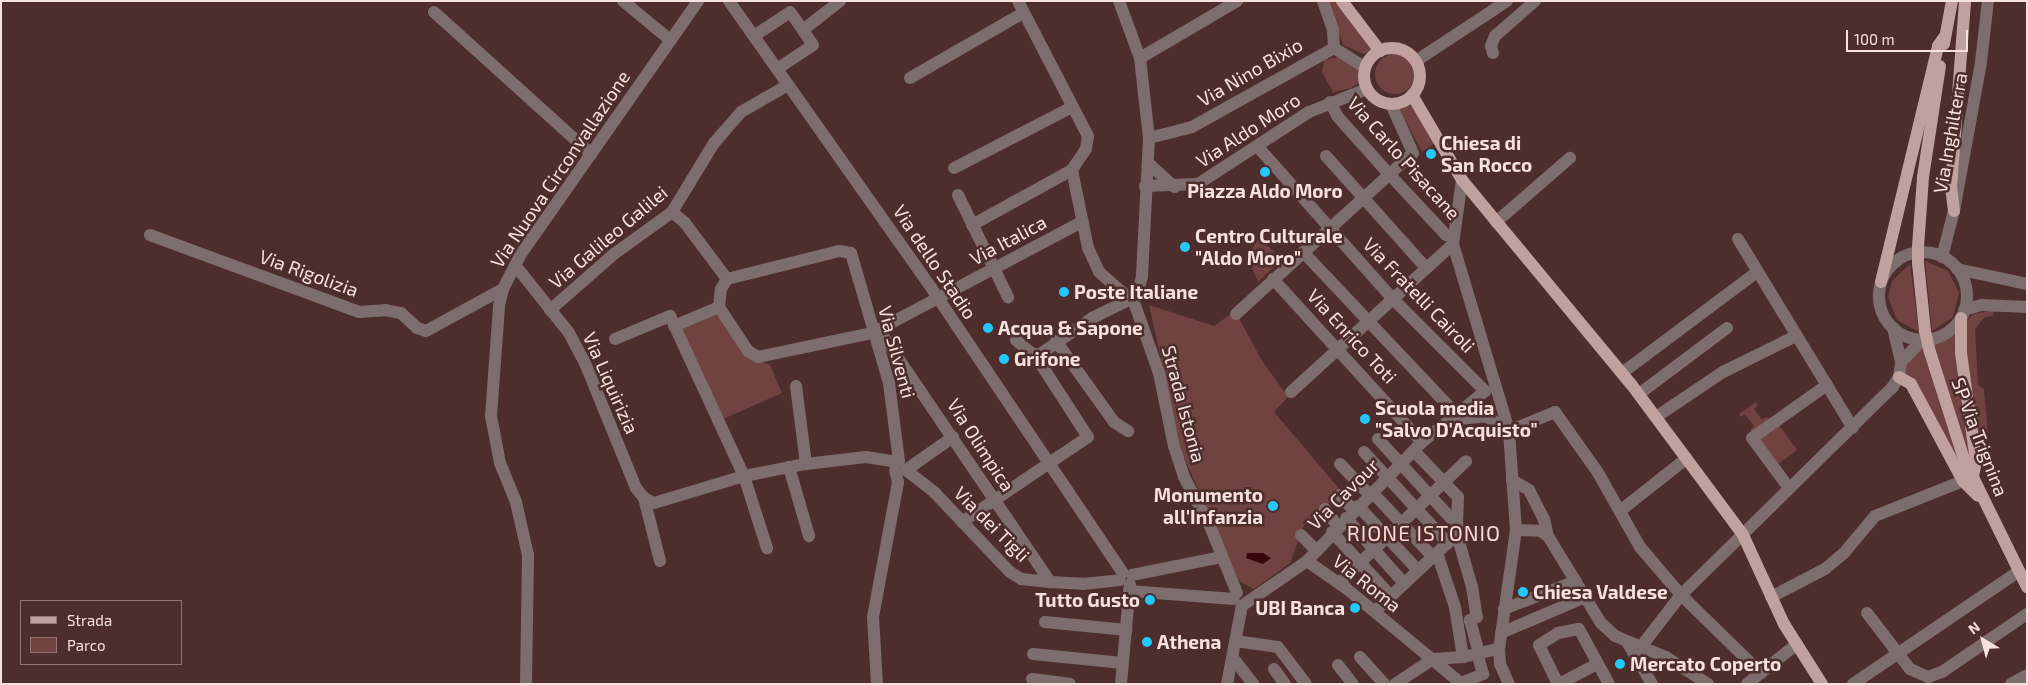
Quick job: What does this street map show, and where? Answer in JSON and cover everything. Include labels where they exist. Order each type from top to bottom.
[{"type":"main road","points":[[1342,1],[1380,51]]},
{"type":"main road","points":[[1924,336],[1918,262],[1923,177],[1952,1]]},
{"type":"main road","points":[[1954,211],[1951,188],[1965,1]]},
{"type":"main road","points":[[1881,282],[1938,46],[1945,36]]},
{"type":"main road","points":[[1396,48],[1416,61],[1420,79],[1412,95],[1391,104],[1377,100],[1367,89],[1365,67],[1380,51],[1396,48]]},
{"type":"main road","points":[[1412,95],[1462,180],[1639,394],[1743,535],[1771,597],[1822,684]]},
{"type":"main road","points":[[1962,314],[1961,353],[1976,462],[1968,479]]},
{"type":"main road","name":"SP Via Trignina","points":[[1924,336],[1968,479],[1985,504],[2027,587]]},
{"type":"main road","points":[[1899,377],[1911,384],[1968,479]]},
{"type":"street","points":[[623,1],[670,40]]},
{"type":"street","name":"Via Nuova Circonvallazione","points":[[526,684],[528,555],[516,502],[500,463],[492,416],[499,306],[503,289],[515,266],[691,7],[698,1]]},
{"type":"street","name":"Via dello Stadio","points":[[728,1],[938,298],[1127,581]]},
{"type":"street","points":[[802,30],[840,1]]},
{"type":"street","points":[[1035,354],[1129,300],[1143,298],[1138,288],[1142,267],[1149,138],[1140,58],[1119,1]]},
{"type":"street","points":[[1140,58],[1237,1]]},
{"type":"street","points":[[1323,1],[1333,30],[1334,48]]},
{"type":"street","points":[[1416,61],[1507,1]]},
{"type":"street","points":[[1493,53],[1491,46],[1496,36],[1536,1]]},
{"type":"street","name":"Via Inghilterra","points":[[1942,257],[1954,211],[1982,62],[1988,1]]},
{"type":"street","points":[[910,78],[1021,7],[1089,142],[1072,170],[972,225]]},
{"type":"street","points":[[434,12],[591,154]]},
{"type":"street","points":[[754,36],[790,12],[812,45],[777,69]]},
{"type":"street","name":"Via Nino Bixio","points":[[1149,138],[1192,127],[1334,48],[1365,67]]},
{"type":"street","name":"Via Galileo Galilei","points":[[550,310],[614,254],[672,212],[714,143],[741,112],[788,85]]},
{"type":"street","name":"Via Aldo Moro","points":[[1145,186],[1175,187],[1198,184],[1330,102],[1367,89]]},
{"type":"street","name":"Via Carlo Pisacane","points":[[1330,102],[1338,117],[1453,241]]},
{"type":"street","points":[[1236,314],[1414,153],[1391,104]]},
{"type":"street","points":[[954,168],[1072,106]]},
{"type":"street","name":"Via Fratelli Cairoli","points":[[1257,146],[1392,298],[1485,391],[1453,417]]},
{"type":"street","points":[[1326,156],[1426,268]]},
{"type":"street","points":[[1496,222],[1570,158]]},
{"type":"street","points":[[1148,163],[1175,187]]},
{"type":"street","points":[[1072,170],[1082,222],[1093,263],[1106,281],[1129,300]]},
{"type":"street","points":[[1462,180],[1453,241],[1510,431],[1516,530],[1499,649],[1503,670],[1509,684]]},
{"type":"street","points":[[958,194],[1008,297]]},
{"type":"street","points":[[672,212],[686,223],[727,278],[721,290],[719,308],[674,326]]},
{"type":"street","name":"Via Italica","points":[[719,308],[748,350],[758,357],[876,331],[1082,222]]},
{"type":"street","name":"Via Rigolizia","points":[[150,234],[359,312],[385,310],[401,313],[417,328],[426,331],[503,289]]},
{"type":"street","points":[[1738,239],[1853,428]]},
{"type":"street","points":[[1291,392],[1453,241]]},
{"type":"street","name":"Via Silventi","points":[[727,278],[839,251],[851,253],[876,331],[889,383],[898,466],[873,617],[877,684]]},
{"type":"street","points":[[1304,252],[1453,417],[1486,416],[1510,431]]},
{"type":"street","points":[[1640,648],[1681,595],[1789,488],[1853,428],[1899,377],[1901,362],[1893,328],[1880,307],[1881,282],[1895,262],[1910,254],[1926,253],[1942,257],[1957,269],[1965,284],[1962,314]]},
{"type":"street","name":"Via Liquirizia","points":[[515,266],[569,333],[585,363],[636,488],[644,498],[660,561]]},
{"type":"street","points":[[1957,269],[2027,284]]},
{"type":"street","points":[[1622,373],[1757,272]]},
{"type":"street","name":"Via Enrico Toti","points":[[1273,279],[1338,348],[1458,497],[1454,534]]},
{"type":"street","name":"Strada Istonia","points":[[1129,300],[1158,373],[1184,477],[1210,526],[1240,600]]},
{"type":"street","points":[[1893,328],[1906,337],[1944,334],[1962,314],[1982,305],[2027,308]]},
{"type":"street","points":[[615,339],[670,316],[744,476],[767,548]]},
{"type":"street","points":[[1639,394],[1727,328]]},
{"type":"street","name":"Via Olimpica","points":[[876,331],[953,437],[1050,582]]},
{"type":"street","points":[[1656,417],[1723,372],[1796,336]]},
{"type":"street","points":[[1901,362],[1924,336]]},
{"type":"street","points":[[962,522],[1088,437],[1035,354],[1016,340]]},
{"type":"street","points":[[1056,341],[1114,422],[1128,432]]},
{"type":"street","points":[[1789,488],[1752,438],[1826,385]]},
{"type":"street","points":[[796,386],[806,464]]},
{"type":"street","points":[[1510,431],[1555,412],[1597,471],[1640,547],[1681,595],[1760,673]]},
{"type":"street","name":"Via Cavour","points":[[1306,561],[1315,549],[1370,493],[1418,446],[1453,417]]},
{"type":"street","points":[[644,498],[654,503],[744,476],[806,464],[866,457],[898,466],[953,437]]},
{"type":"street","points":[[1378,439],[1430,496],[1454,534],[1472,587],[1477,617],[1470,620],[1484,679]]},
{"type":"street","points":[[1364,452],[1416,509],[1454,534]]},
{"type":"street","points":[[1620,511],[1687,458]]},
{"type":"street","points":[[1339,583],[1466,461]]},
{"type":"street","points":[[1340,464],[1435,555],[1455,607],[1463,657]]},
{"type":"street","name":"Via dei Tigli","points":[[898,466],[935,493],[1016,577],[1083,584],[1127,581]]},
{"type":"street","points":[[789,467],[809,536]]},
{"type":"street","points":[[1771,597],[1825,569],[1844,553],[1875,516],[1968,479]]},
{"type":"street","points":[[1512,480],[1529,490],[1544,518],[1548,536],[1601,623],[1615,636],[1640,648],[1666,657],[1708,684]]},
{"type":"street","points":[[1340,495],[1345,518],[1360,562],[1390,595]]},
{"type":"street","points":[[1325,509],[1387,536],[1418,569]]},
{"type":"street","points":[[1345,518],[1403,582]]},
{"type":"street","points":[[1516,530],[1540,531],[1548,536]]},
{"type":"street","points":[[1375,612],[1403,582],[1435,555],[1454,534]]},
{"type":"street","points":[[1301,535],[1315,549]]},
{"type":"street","points":[[1127,581],[1221,557]]},
{"type":"street","name":"Via Roma","points":[[1240,600],[1306,561],[1339,583],[1461,683]]},
{"type":"street","points":[[1853,684],[2019,570]]},
{"type":"street","points":[[1127,581],[1240,600],[1233,658],[1227,684]]},
{"type":"street","points":[[1121,684],[1127,630],[1127,581]]},
{"type":"street","points":[[1504,609],[1576,581]]},
{"type":"street","points":[[1501,633],[1585,596]]},
{"type":"street","points":[[1867,613],[1897,654],[1918,675],[1935,676],[2027,614]]},
{"type":"street","points":[[1045,622],[1127,630]]},
{"type":"street","points":[[1597,664],[1559,684],[1538,645],[1558,633],[1601,623]]},
{"type":"street","points":[[1579,629],[1609,684]]},
{"type":"street","points":[[1235,641],[1278,647],[1306,684]]},
{"type":"street","points":[[1627,642],[1652,684]]},
{"type":"street","points":[[1747,684],[1797,644]]},
{"type":"street","points":[[1395,684],[1433,659],[1463,657],[1499,649]]},
{"type":"street","points":[[1033,654],[1123,663]]},
{"type":"street","points":[[1360,656],[1384,684]]},
{"type":"street","points":[[1233,658],[1253,684]]},
{"type":"street","points":[[1338,665],[1353,684]]},
{"type":"street","points":[[1274,669],[1285,684]]},
{"type":"street","points":[[1461,683],[1484,679],[1503,670]]},
{"type":"street","points":[[2011,684],[2027,676]]},
{"type":"street","points":[[1032,679],[1070,684]]},
{"type":"green space","points":[[1329,1],[1336,1],[1372,49],[1364,54],[1343,45]]},
{"type":"green space","points":[[1399,54],[1406,57],[1412,63],[1415,74],[1414,82],[1406,91],[1399,94],[1391,94],[1384,91],[1376,82],[1375,70],[1378,63],[1387,55]]},
{"type":"green space","points":[[1338,57],[1352,63],[1360,73],[1360,82],[1351,88],[1333,92],[1322,72],[1324,60]]},
{"type":"green space","points":[[1398,106],[1413,106],[1435,143],[1422,152]]},
{"type":"green space","points":[[1259,238],[1282,259],[1258,282],[1247,256]]},
{"type":"green space","points":[[1925,261],[1948,271],[1959,293],[1953,317],[1932,331]]},
{"type":"green space","points":[[1910,264],[1919,332],[1897,320],[1888,297],[1892,281]]},
{"type":"green space","points":[[1149,305],[1214,326],[1235,311],[1261,359],[1288,397],[1274,412],[1342,492],[1304,525],[1290,563],[1254,589],[1239,581],[1182,453]]},
{"type":"green space","points":[[1994,310],[1993,316],[1985,317],[1975,329],[1978,385],[1984,389],[1988,437],[1980,454],[1955,461],[1906,373],[1906,360],[1920,346],[1946,337],[1974,314]]},
{"type":"green space","points":[[718,311],[749,357],[770,365],[782,393],[721,420],[680,328]]},
{"type":"green space","points":[[1756,402],[1758,405],[1754,409],[1762,420],[1767,417],[1770,420],[1753,433],[1750,430],[1754,426],[1745,414],[1741,417],[1739,414]]},
{"type":"green space","points":[[1779,425],[1797,450],[1778,464],[1760,439]]},
{"type":"shaded area","points":[[1247,553],[1263,553],[1271,558],[1263,564],[1246,558]]},
{"type":"place","name":"Chiesa di San Rocco","points":[[1431,154]]},
{"type":"place","name":"Piazza Aldo Moro","points":[[1265,172]]},
{"type":"place","name":"Centro Culturale \"Aldo Moro\"","points":[[1185,247]]},
{"type":"place","name":"Poste Italiane","points":[[1064,292]]},
{"type":"place","name":"Acqua & Sapone","points":[[988,328]]},
{"type":"place","name":"Grifone","points":[[1004,359]]},
{"type":"place","name":"Scuola media \"Salvo D'Acquisto\"","points":[[1365,419]]},
{"type":"place","name":"Monumento all'Infanzia","points":[[1273,506]]},
{"type":"place","name":"Chiesa Valdese","points":[[1523,592]]},
{"type":"place","name":"Tutto Gusto","points":[[1150,600]]},
{"type":"place","name":"UBI Banca","points":[[1355,608]]},
{"type":"place","name":"Athena","points":[[1147,642]]},
{"type":"place","name":"Mercato Coperto","points":[[1620,664]]},
{"type":"district","name":"RIONE ISTONIO","points":[[1424,533]]}]
